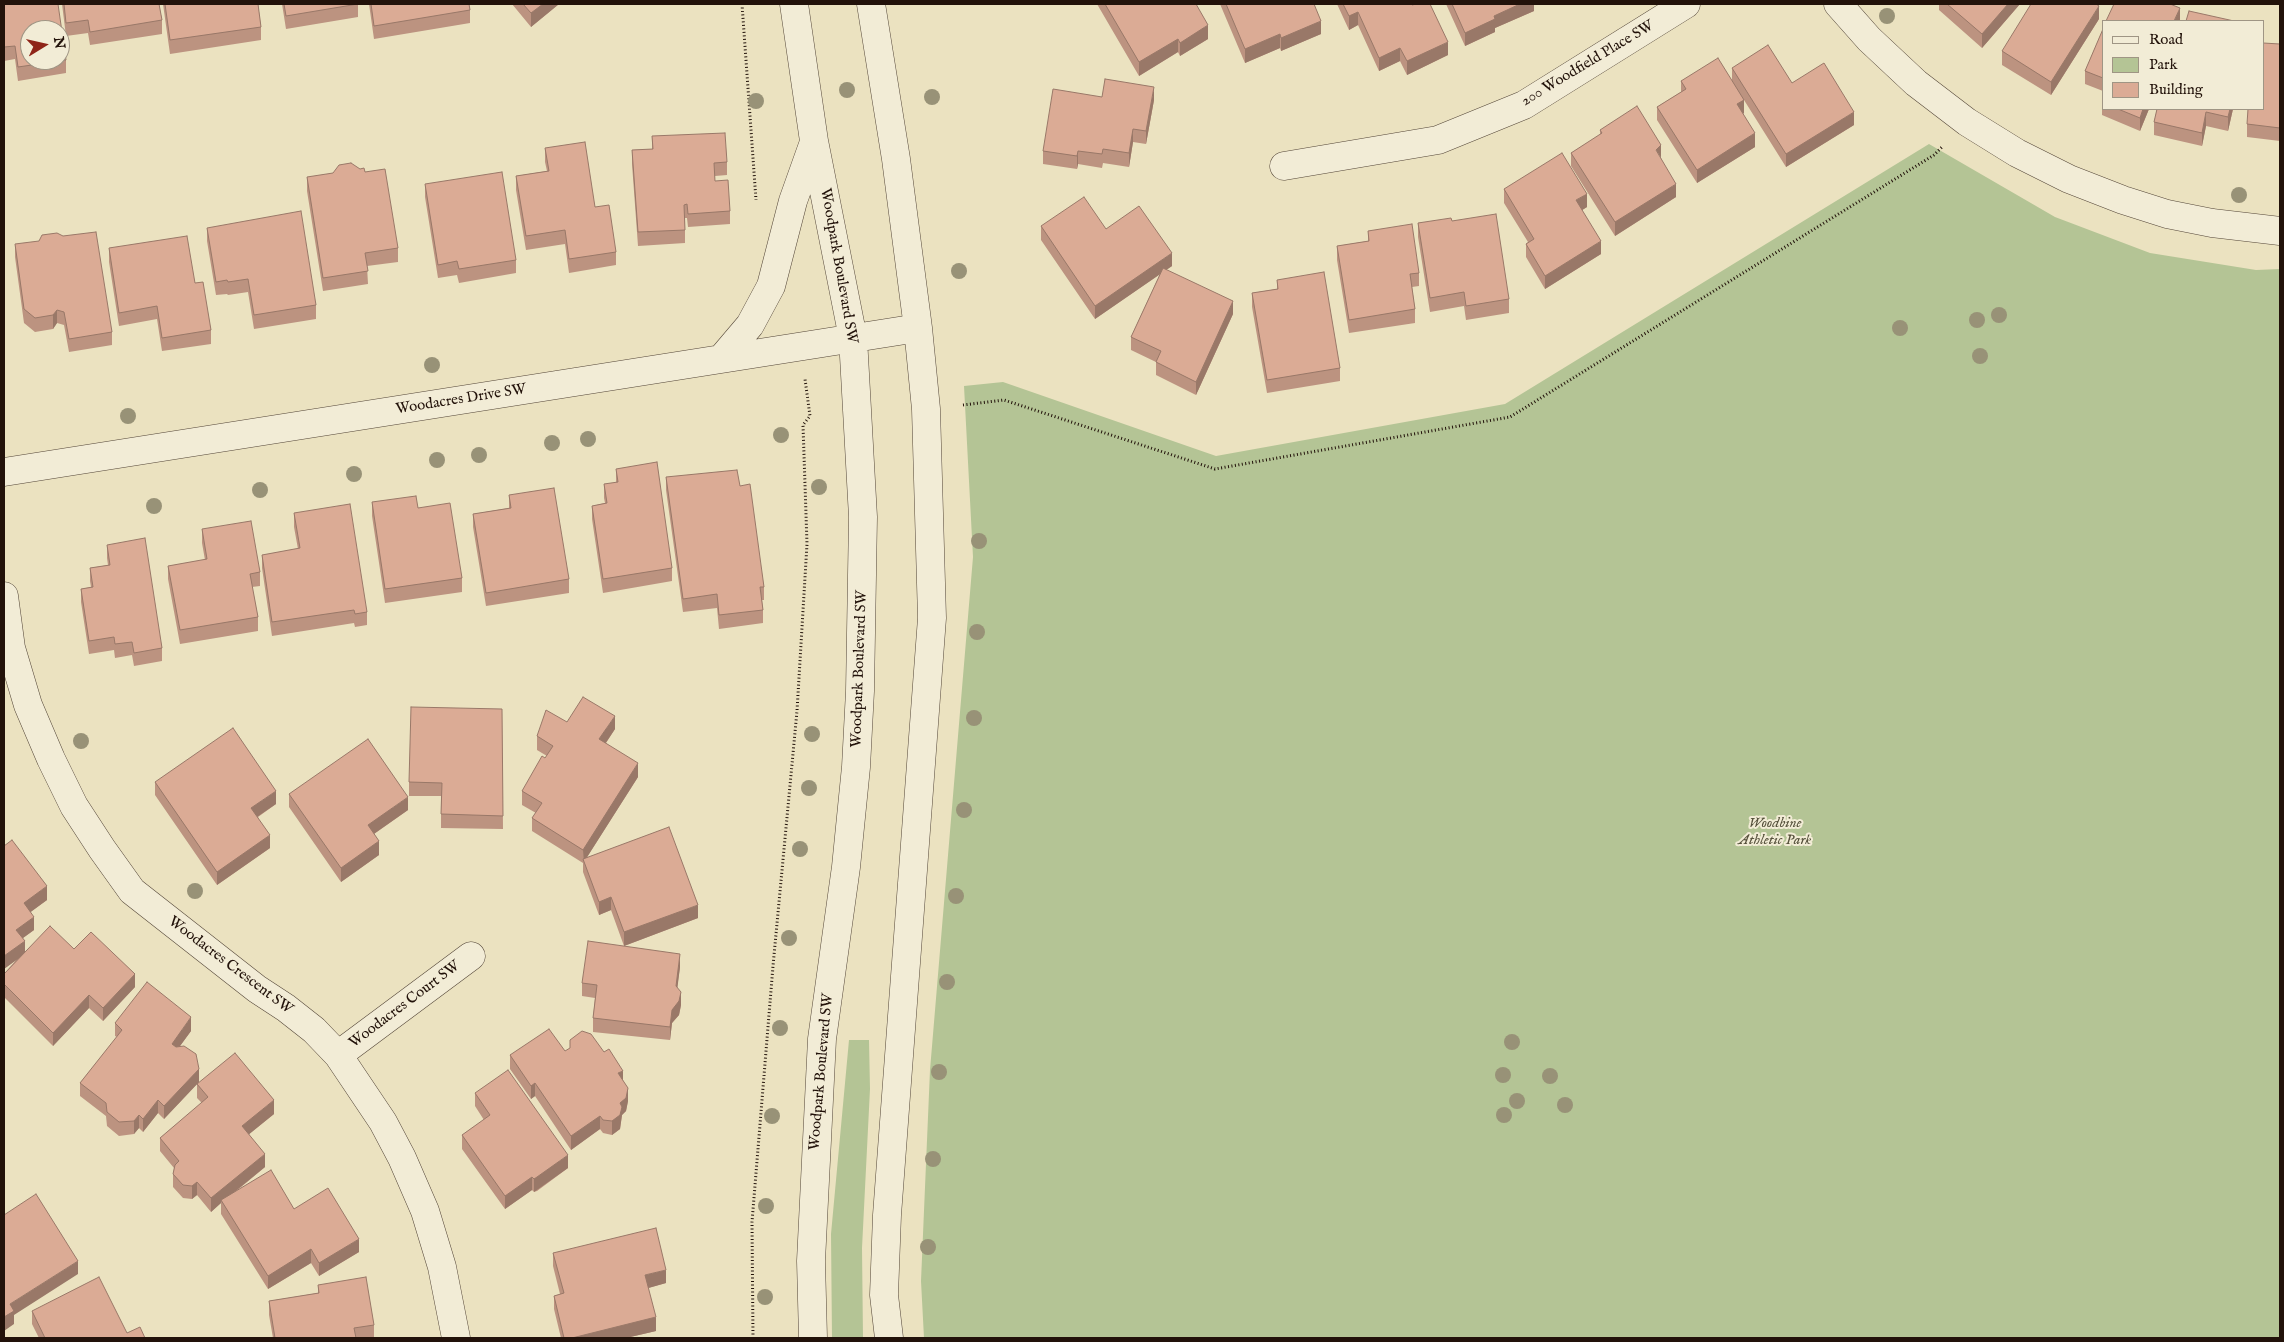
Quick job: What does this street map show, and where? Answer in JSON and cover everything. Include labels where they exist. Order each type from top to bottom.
[{"type":"street","name":"Woodpark Boulevard SW","points":[[794,4],[814,141],[853,338],[863,517],[860,691],[856,767],[846,867],[822,1039],[812,1252],[813,1338]]},
{"type":"street","points":[[871,4],[896,159],[918,328],[926,409],[932,618],[887,1215],[884,1295],[889,1338]]},
{"type":"street","name":"200 Woodfield Place SW","points":[[1284,166],[1438,140],[1524,104],[1686,4]]},
{"type":"street","points":[[1838,4],[1870,39],[1916,83],[1968,122],[2017,153],[2070,179],[2123,200],[2167,214],[2212,223],[2280,231]]},
{"type":"street","points":[[722,358],[750,325],[771,286],[794,201],[814,141]]},
{"type":"street","name":"Woodacres Drive SW","points":[[4,472],[918,328]]},
{"type":"street","name":"Woodacres Crescent SW","points":[[4,596],[12,648],[28,705],[51,759],[74,806],[132,891],[256,989],[286,1008],[314,1030],[338,1055],[383,1122],[402,1158],[417,1194],[442,1267],[456,1338]]},
{"type":"street","name":"Woodacres Court SW","points":[[338,1055],[471,956]]},
{"type":"path","points":[[742,4],[756,206]]},
{"type":"path","points":[[962,405],[1004,400],[1215,469],[1510,417],[1934,155],[1968,122]]},
{"type":"path","points":[[753,1338],[752,1222],[773,966],[797,711],[806,544],[803,425],[810,416],[800,347]]},
{"type":"green space","name":"Woodbine Athletic Park","points":[[1929,144],[2055,217],[2150,253],[2256,270],[2280,269],[2280,1338],[924,1338],[921,1281],[930,1070],[973,557],[964,386],[1003,382],[1216,456],[1505,404]]},
{"type":"green space","points":[[849,1040],[869,1040],[870,1089],[862,1248],[863,1338],[832,1338],[831,1234]]},
{"type":"building","points":[[4,4],[58,4],[60,20],[20,20],[20,67],[18,67],[15,46],[4,47]]},
{"type":"building","points":[[64,4],[159,4],[162,20],[90,32],[88,20],[70,22],[70,20],[66,20]]},
{"type":"building","points":[[165,4],[258,4],[261,27],[170,40]]},
{"type":"building","points":[[284,4],[358,4],[286,16]]},
{"type":"building","points":[[371,4],[469,4],[470,10],[374,26]]},
{"type":"building","points":[[523,4],[543,4],[531,13]]},
{"type":"building","points":[[1105,4],[1196,4],[1208,25],[1180,43],[1178,39],[1139,62]]},
{"type":"building","points":[[1226,4],[1314,4],[1321,21],[1281,38],[1280,34],[1245,49]]},
{"type":"building","points":[[1343,4],[1430,4],[1448,42],[1407,61],[1400,48],[1379,58],[1358,12],[1349,16]]},
{"type":"building","points":[[1452,4],[1520,4],[1494,16],[1495,19],[1465,33]]},
{"type":"building","points":[[1947,4],[2008,4],[1982,34]]},
{"type":"building","points":[[2031,4],[2096,4],[2099,6],[2051,82],[2002,51]]},
{"type":"building","points":[[2114,4],[2170,4],[2180,8],[2174,20],[2106,20]]},
{"type":"building","points":[[2189,11],[2230,20],[2186,20]]},
{"type":"building","points":[[2102,31],[2102,78],[2085,71]]},
{"type":"building","points":[[2264,43],[2280,44],[2280,128],[2247,124],[2248,110],[2264,110]]},
{"type":"building","points":[[1768,45],[1792,83],[1824,63],[1854,112],[1786,154],[1732,68]]},
{"type":"building","points":[[1718,58],[1744,100],[1737,104],[1755,133],[1697,170],[1657,107],[1686,89],[1681,81]]},
{"type":"building","points":[[1105,79],[1154,87],[1146,131],[1133,129],[1129,153],[1103,149],[1102,154],[1078,151],[1077,156],[1043,151],[1053,89],[1102,97]]},
{"type":"building","points":[[1637,106],[1661,145],[1656,150],[1676,184],[1615,222],[1571,153],[1602,133],[1600,130]]},
{"type":"building","points":[[2120,110],[2143,110],[2140,118]]},
{"type":"building","points":[[2157,110],[2230,110],[2228,117],[2206,112],[2202,133],[2154,122]]},
{"type":"building","points":[[725,133],[727,162],[714,163],[715,181],[728,180],[730,211],[688,214],[687,204],[684,205],[685,230],[638,232],[632,150],[653,149],[652,136]]},
{"type":"building","points":[[585,142],[595,207],[609,205],[616,252],[569,259],[565,230],[526,236],[516,176],[549,171],[545,148]]},
{"type":"building","points":[[1562,153],[1587,194],[1576,200],[1601,241],[1545,276],[1526,244],[1534,239],[1504,189]]},
{"type":"building","points":[[351,163],[360,169],[364,168],[365,172],[385,169],[398,248],[365,253],[368,271],[323,278],[307,177],[333,173],[339,165]]},
{"type":"building","points":[[502,172],[516,260],[459,269],[457,261],[438,265],[425,184]]},
{"type":"building","points":[[1084,197],[1106,229],[1139,206],[1172,253],[1095,306],[1041,226]]},
{"type":"building","points":[[301,211],[316,305],[254,315],[248,279],[216,282],[207,228]]},
{"type":"building","points":[[1496,214],[1509,299],[1466,306],[1464,292],[1430,298],[1418,223],[1451,218],[1452,221]]},
{"type":"building","points":[[1412,224],[1419,273],[1410,274],[1415,309],[1349,320],[1337,246],[1369,241],[1368,231]]},
{"type":"building","points":[[96,232],[112,332],[69,339],[64,312],[57,310],[53,315],[35,318],[24,309],[15,244],[39,241],[42,235],[57,233],[63,236]]},
{"type":"building","points":[[187,236],[195,283],[203,282],[211,330],[162,338],[157,306],[119,313],[109,248]]},
{"type":"building","points":[[1163,268],[1233,301],[1196,382],[1156,362],[1161,351],[1131,337]]},
{"type":"building","points":[[1324,272],[1340,368],[1267,380],[1252,293],[1278,289],[1277,280]]},
{"type":"building","points":[[657,462],[672,568],[603,579],[592,506],[607,503],[604,484],[618,482],[616,469]]},
{"type":"building","points":[[737,470],[740,486],[750,484],[764,587],[760,587],[763,610],[719,615],[717,594],[683,599],[666,477]]},
{"type":"building","points":[[554,488],[569,579],[486,593],[473,514],[511,508],[509,495]]},
{"type":"building","points":[[416,496],[418,508],[450,503],[462,578],[385,589],[372,502]]},
{"type":"building","points":[[350,504],[367,612],[355,614],[354,610],[272,622],[262,555],[300,548],[294,513]]},
{"type":"building","points":[[251,521],[260,572],[250,574],[258,617],[180,630],[168,566],[207,559],[202,529]]},
{"type":"building","points":[[145,538],[162,648],[134,653],[132,642],[115,644],[114,637],[89,641],[81,589],[93,587],[90,568],[110,565],[107,545]]},
{"type":"building","points":[[583,697],[615,716],[599,739],[638,763],[583,850],[532,818],[542,803],[522,791],[542,756],[545,758],[553,746],[537,736],[546,710],[567,722]]},
{"type":"building","points":[[411,707],[502,709],[503,816],[441,814],[442,783],[409,782]]},
{"type":"building","points":[[233,728],[276,791],[251,808],[270,835],[217,872],[155,782]]},
{"type":"building","points":[[368,739],[408,797],[368,825],[379,841],[341,868],[289,794]]},
{"type":"building","points":[[669,827],[698,905],[624,932],[611,897],[599,902],[583,859]]},
{"type":"building","points":[[12,840],[47,886],[24,903],[34,917],[16,930],[25,941],[4,956],[4,846]]},
{"type":"building","points":[[50,926],[74,949],[91,932],[135,974],[103,1008],[89,995],[53,1033],[4,984],[4,974]]},
{"type":"building","points":[[588,941],[680,954],[676,986],[681,992],[679,1001],[672,1010],[670,1027],[593,1018],[597,985],[582,983]]},
{"type":"building","points":[[147,982],[191,1017],[172,1044],[176,1047],[184,1046],[196,1054],[199,1069],[164,1106],[158,1100],[143,1119],[139,1115],[134,1121],[119,1122],[107,1112],[106,1103],[80,1083],[122,1030],[115,1023]]},
{"type":"building","points":[[549,1029],[565,1051],[570,1048],[570,1040],[582,1031],[591,1034],[604,1052],[609,1049],[623,1071],[618,1073],[628,1088],[626,1098],[620,1103],[622,1107],[620,1115],[612,1121],[603,1120],[600,1116],[571,1136],[535,1083],[531,1086],[510,1055]]},
{"type":"building","points":[[235,1053],[274,1100],[242,1126],[265,1154],[211,1198],[197,1182],[192,1186],[183,1185],[173,1174],[175,1165],[179,1161],[160,1138],[208,1097],[197,1084]]},
{"type":"building","points":[[508,1070],[568,1155],[534,1179],[532,1177],[505,1196],[462,1135],[490,1115],[475,1093]]},
{"type":"building","points":[[271,1170],[294,1209],[328,1188],[359,1239],[319,1263],[311,1249],[268,1276],[221,1200]]},
{"type":"building","points":[[36,1194],[78,1261],[10,1304],[14,1311],[4,1317],[4,1215]]},
{"type":"building","points":[[656,1228],[666,1270],[645,1275],[656,1317],[572,1338],[564,1338],[554,1296],[564,1293],[553,1253]]},
{"type":"building","points":[[99,1277],[127,1333],[140,1327],[145,1338],[45,1338],[32,1311]]},
{"type":"building","points":[[366,1277],[374,1325],[354,1328],[356,1338],[275,1338],[269,1301],[319,1293],[318,1285]]}]
